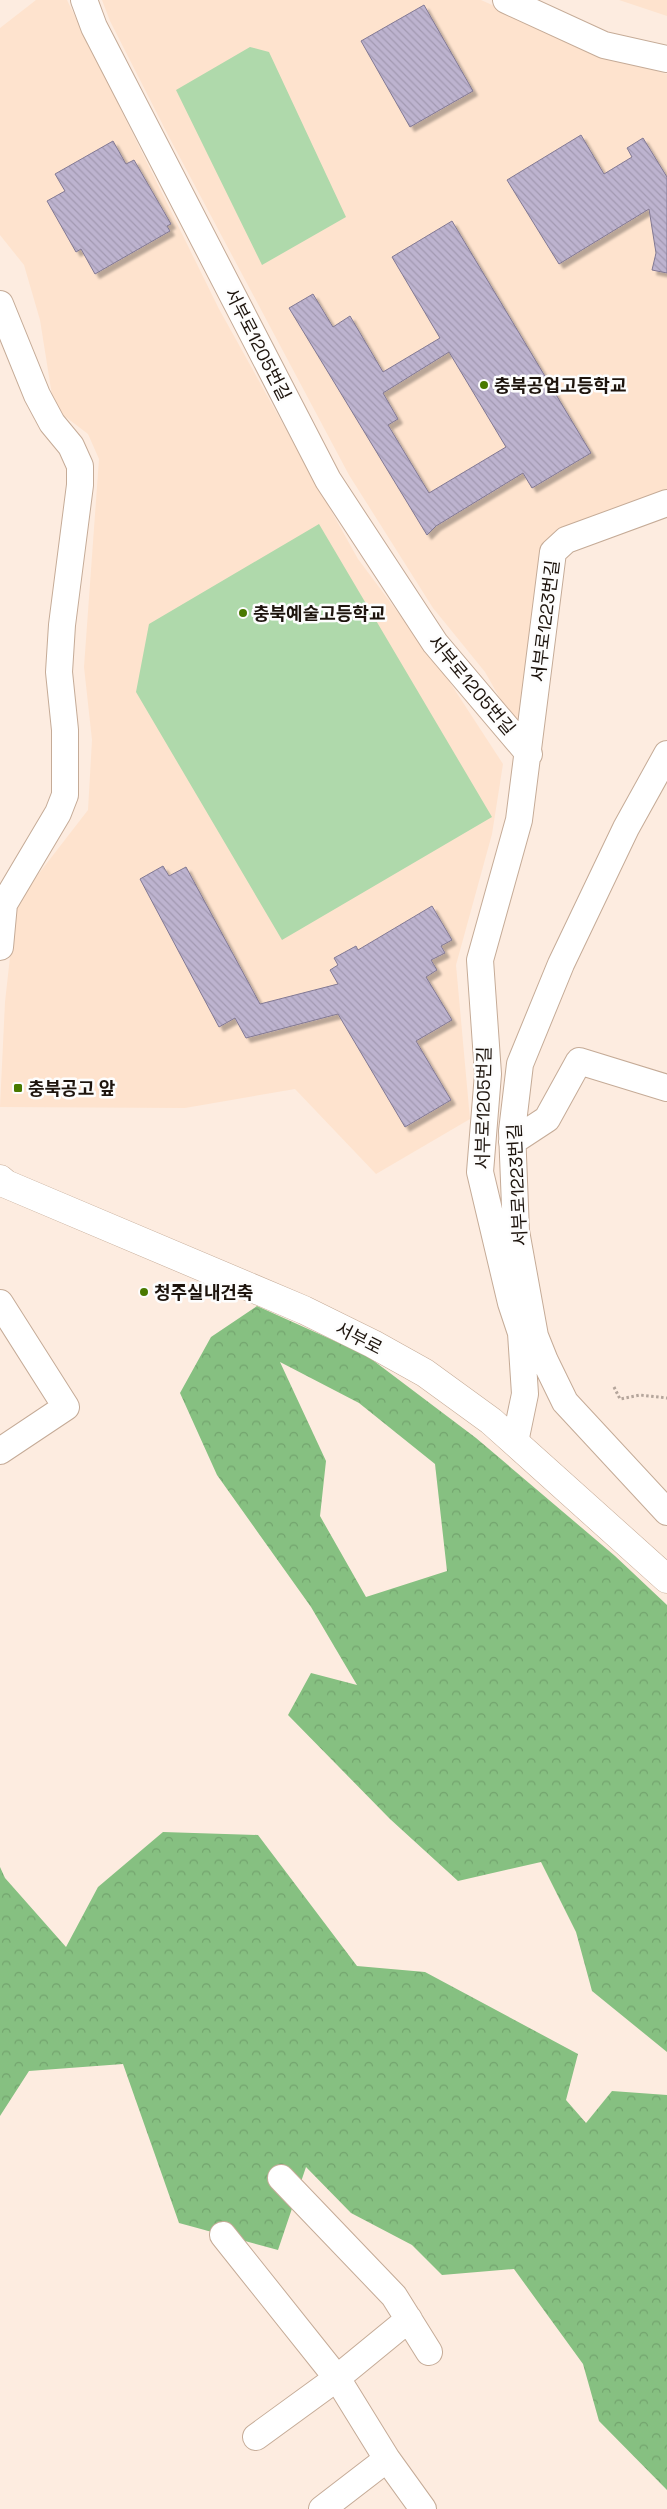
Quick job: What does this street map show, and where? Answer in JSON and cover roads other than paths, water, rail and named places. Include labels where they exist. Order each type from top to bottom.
[{"type":"main road","name":"서부로","points":[[1,1181],[304,1310],[373,1344],[425,1373],[515,1442],[667,1579]]},
{"type":"street","name":"서부로1205번길","points":[[84,0],[94,27],[328,480],[435,643],[529,754],[519,820],[480,960],[488,1074],[480,1172],[506,1236],[511,1303],[521,1333],[525,1394],[515,1442]]},
{"type":"street","points":[[506,0],[604,45],[667,59]]},
{"type":"street","points":[[0,304],[37,394],[52,422],[71,446],[80,466],[80,485],[62,625],[59,672],[65,730],[65,795],[58,813],[4,904],[0,947]]},
{"type":"street","name":"서부로1223번길","points":[[529,754],[553,552],[566,540],[667,503]]},
{"type":"street","name":"서부로1223번길","points":[[667,754],[660,787],[626,828],[561,964],[520,1064],[512,1142],[506,1236],[535,1336],[565,1402],[667,1512]]},
{"type":"street","points":[[512,1142],[547,1119],[579,1061],[667,1088]]},
{"type":"street","points":[[0,1303],[66,1407],[0,1451]]},
{"type":"street","points":[[281,2178],[394,2296],[429,2352]]},
{"type":"street","points":[[223,2235],[337,2378],[387,2459],[423,2509]]},
{"type":"street","points":[[256,2437],[337,2378],[408,2319]]},
{"type":"street","points":[[322,2509],[387,2459]]},
{"type":"place","name":"충북공업고등학교","points":[[484,385]]},
{"type":"place","name":"충북예술고등학교","points":[[243,613]]},
{"type":"place","name":"충북공고 앞","points":[[18,1088]]},
{"type":"place","name":"청주실내건축","points":[[144,1292]]}]
